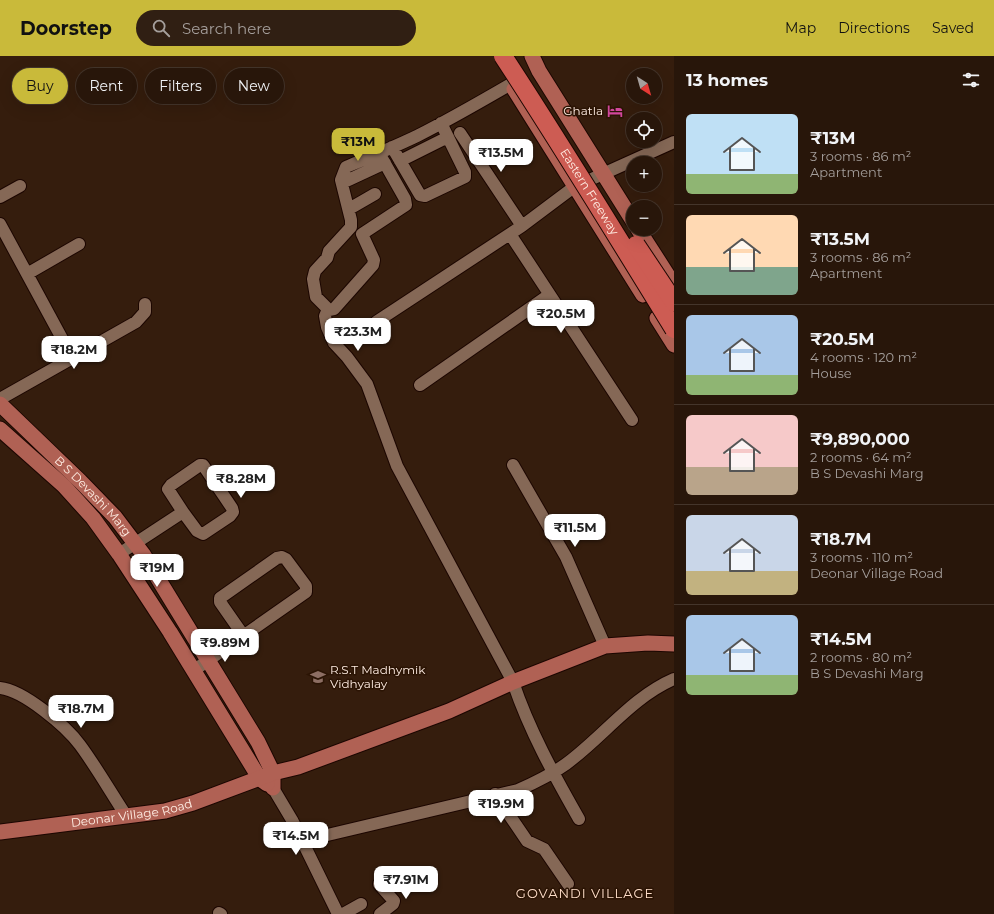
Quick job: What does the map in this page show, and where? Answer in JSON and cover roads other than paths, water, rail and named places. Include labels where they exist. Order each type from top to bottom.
[{"type":"highway","name":"Eastern Freeway","points":[[503,56],[552,130],[603,216],[674,329]]},
{"type":"highway","name":"Eastern Freeway","points":[[515,56],[674,302]]},
{"type":"main road","points":[[494,56],[574,187],[674,345]]},
{"type":"main road","points":[[532,56],[539,71],[626,210]]},
{"type":"main road","points":[[642,236],[674,285]]},
{"type":"main road","name":"B S Devashi Marg","points":[[0,404],[115,516],[136,544],[258,742],[268,780]]},
{"type":"main road","name":"B S Devashi Marg","points":[[0,429],[64,486],[93,518],[119,554],[243,750],[268,780]]},
{"type":"main road","name":"Deonar Village Road","points":[[0,832],[165,811],[268,780],[298,767],[449,711],[514,682],[605,646],[648,643],[674,644]]},
{"type":"main road","points":[[243,750],[258,742]]},
{"type":"street","points":[[328,309],[316,297],[313,279],[315,271],[327,258],[329,251],[334,244],[351,227],[352,220],[341,180],[346,167],[382,158],[396,145],[441,123],[512,84]]},
{"type":"street","points":[[396,145],[420,194],[425,196],[465,177],[465,172],[441,123]]},
{"type":"street","points":[[460,133],[522,226]]},
{"type":"street","points":[[404,159],[448,137]]},
{"type":"street","points":[[376,322],[522,226],[574,187],[602,173],[674,142]]},
{"type":"street","points":[[362,234],[406,205],[405,199],[382,158]]},
{"type":"street","points":[[0,197],[20,186]]},
{"type":"street","points":[[349,209],[375,194]]},
{"type":"street","points":[[0,224],[72,357]]},
{"type":"street","points":[[328,309],[334,308],[373,265],[374,260],[362,234],[351,227]]},
{"type":"street","points":[[510,234],[632,420]]},
{"type":"street","points":[[27,274],[79,244]]},
{"type":"street","points":[[420,385],[549,295]]},
{"type":"street","points":[[0,399],[136,322],[144,312],[145,304]]},
{"type":"street","points":[[328,309],[325,316],[327,327],[334,343],[347,357],[367,384],[397,466],[514,682],[522,707],[552,772],[579,819]]},
{"type":"street","points":[[200,465],[203,465],[233,512],[230,516],[204,534],[196,531],[183,512],[168,489],[171,485],[200,465]]},
{"type":"street","points":[[513,465],[566,557],[605,646]]},
{"type":"street","points":[[119,554],[183,512]]},
{"type":"street","points":[[193,671],[306,592],[306,586],[286,559],[282,557],[277,558],[220,598],[220,602],[243,635]]},
{"type":"street","points":[[302,841],[495,794],[518,790],[566,764],[646,694],[674,679]]},
{"type":"street","points":[[0,688],[9,689],[41,707],[79,744],[127,817]]},
{"type":"street","name":"B S Devashi Marg","points":[[268,780],[302,841],[338,914]]},
{"type":"street","points":[[495,794],[527,841],[544,849],[568,884]]},
{"type":"street","points":[[379,884],[394,901],[393,904],[380,914]]},
{"type":"street","points":[[344,914],[361,905]]},
{"type":"place","name":"Ghatla","points":[[615,111]]},
{"type":"place","name":"R.S.T Madhymik Vidhyalay","points":[[318,677]]},
{"type":"district","name":"GOVANDI VILLAGE","points":[[585,893]]}]
